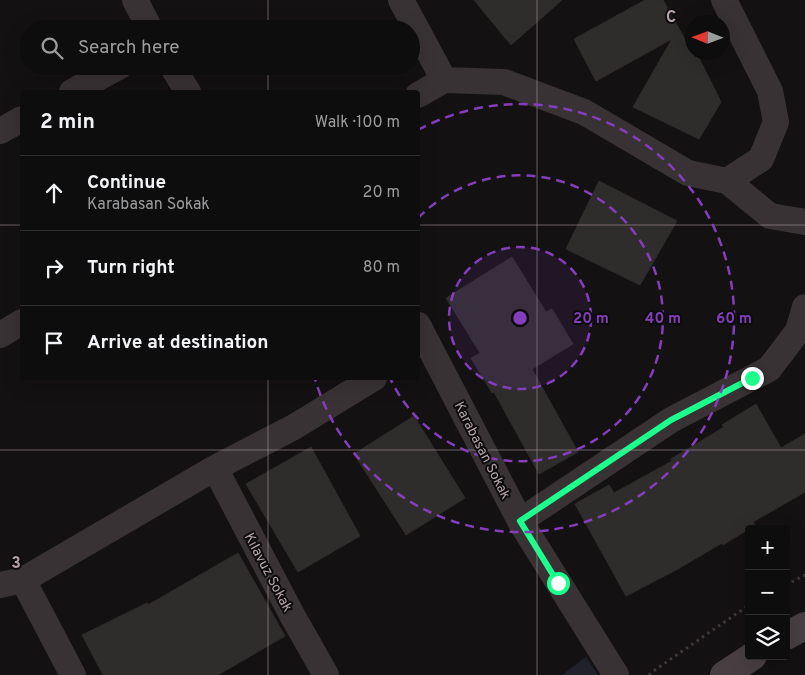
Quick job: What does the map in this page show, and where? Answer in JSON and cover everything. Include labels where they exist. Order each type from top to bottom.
[{"type":"main road","points":[[790,634],[805,626]]},
{"type":"main road","points":[[724,675],[747,660]]},
{"type":"street","points":[[134,0],[145,20]]},
{"type":"street","points":[[401,0],[412,20]]},
{"type":"street","points":[[724,0],[770,91],[776,122],[761,158],[727,182]]},
{"type":"street","points":[[420,35],[444,80]]},
{"type":"street","points":[[76,90],[103,75]]},
{"type":"street","points":[[178,75],[187,90]]},
{"type":"street","points":[[420,94],[444,80],[504,82],[584,112],[688,173],[727,182],[770,216],[805,222]]},
{"type":"street","points":[[0,132],[20,120]]},
{"type":"street","points":[[520,521],[671,420],[769,369],[798,331],[805,306]]},
{"type":"street","points":[[0,335],[20,323]]},
{"type":"street","name":"Karabasan Sokak","points":[[421,340],[520,521],[616,675]]},
{"type":"street","points":[[73,675],[11,582],[215,468],[294,427],[371,380]]},
{"type":"street","name":"Kılavuz Sokak","points":[[215,468],[292,616],[326,675]]},
{"type":"path","points":[[790,583],[805,575]]},
{"type":"path","points":[[649,675],[745,608]]},
{"type":"shaded area","points":[[586,657],[598,675],[562,675]]},
{"type":"building","points":[[474,0],[562,0],[511,45]]},
{"type":"building","points":[[645,0],[663,0],[685,39],[685,60],[700,60],[721,102],[699,139],[633,107],[672,39],[596,81],[574,39]]},
{"type":"building","points":[[599,181],[677,221],[640,285],[566,249]]},
{"type":"building","points":[[512,257],[546,312],[552,309],[573,344],[532,369],[578,452],[539,474],[494,392],[492,393],[471,358],[480,353],[446,298]]},
{"type":"building","points":[[756,404],[781,448],[805,434],[805,492],[753,522],[755,525],[745,525],[745,531],[723,545],[722,543],[626,596],[575,504],[609,485],[614,493],[672,461],[671,459],[724,427],[722,425]]},
{"type":"building","points":[[414,416],[465,498],[406,535],[354,454]]},
{"type":"building","points":[[311,447],[360,536],[298,572],[246,484]]},
{"type":"building","points":[[238,553],[285,636],[218,675],[103,675],[82,635],[147,603],[148,605]]},
{"type":"route","points":[[558,583],[520,521],[671,420],[752,378]]}]
